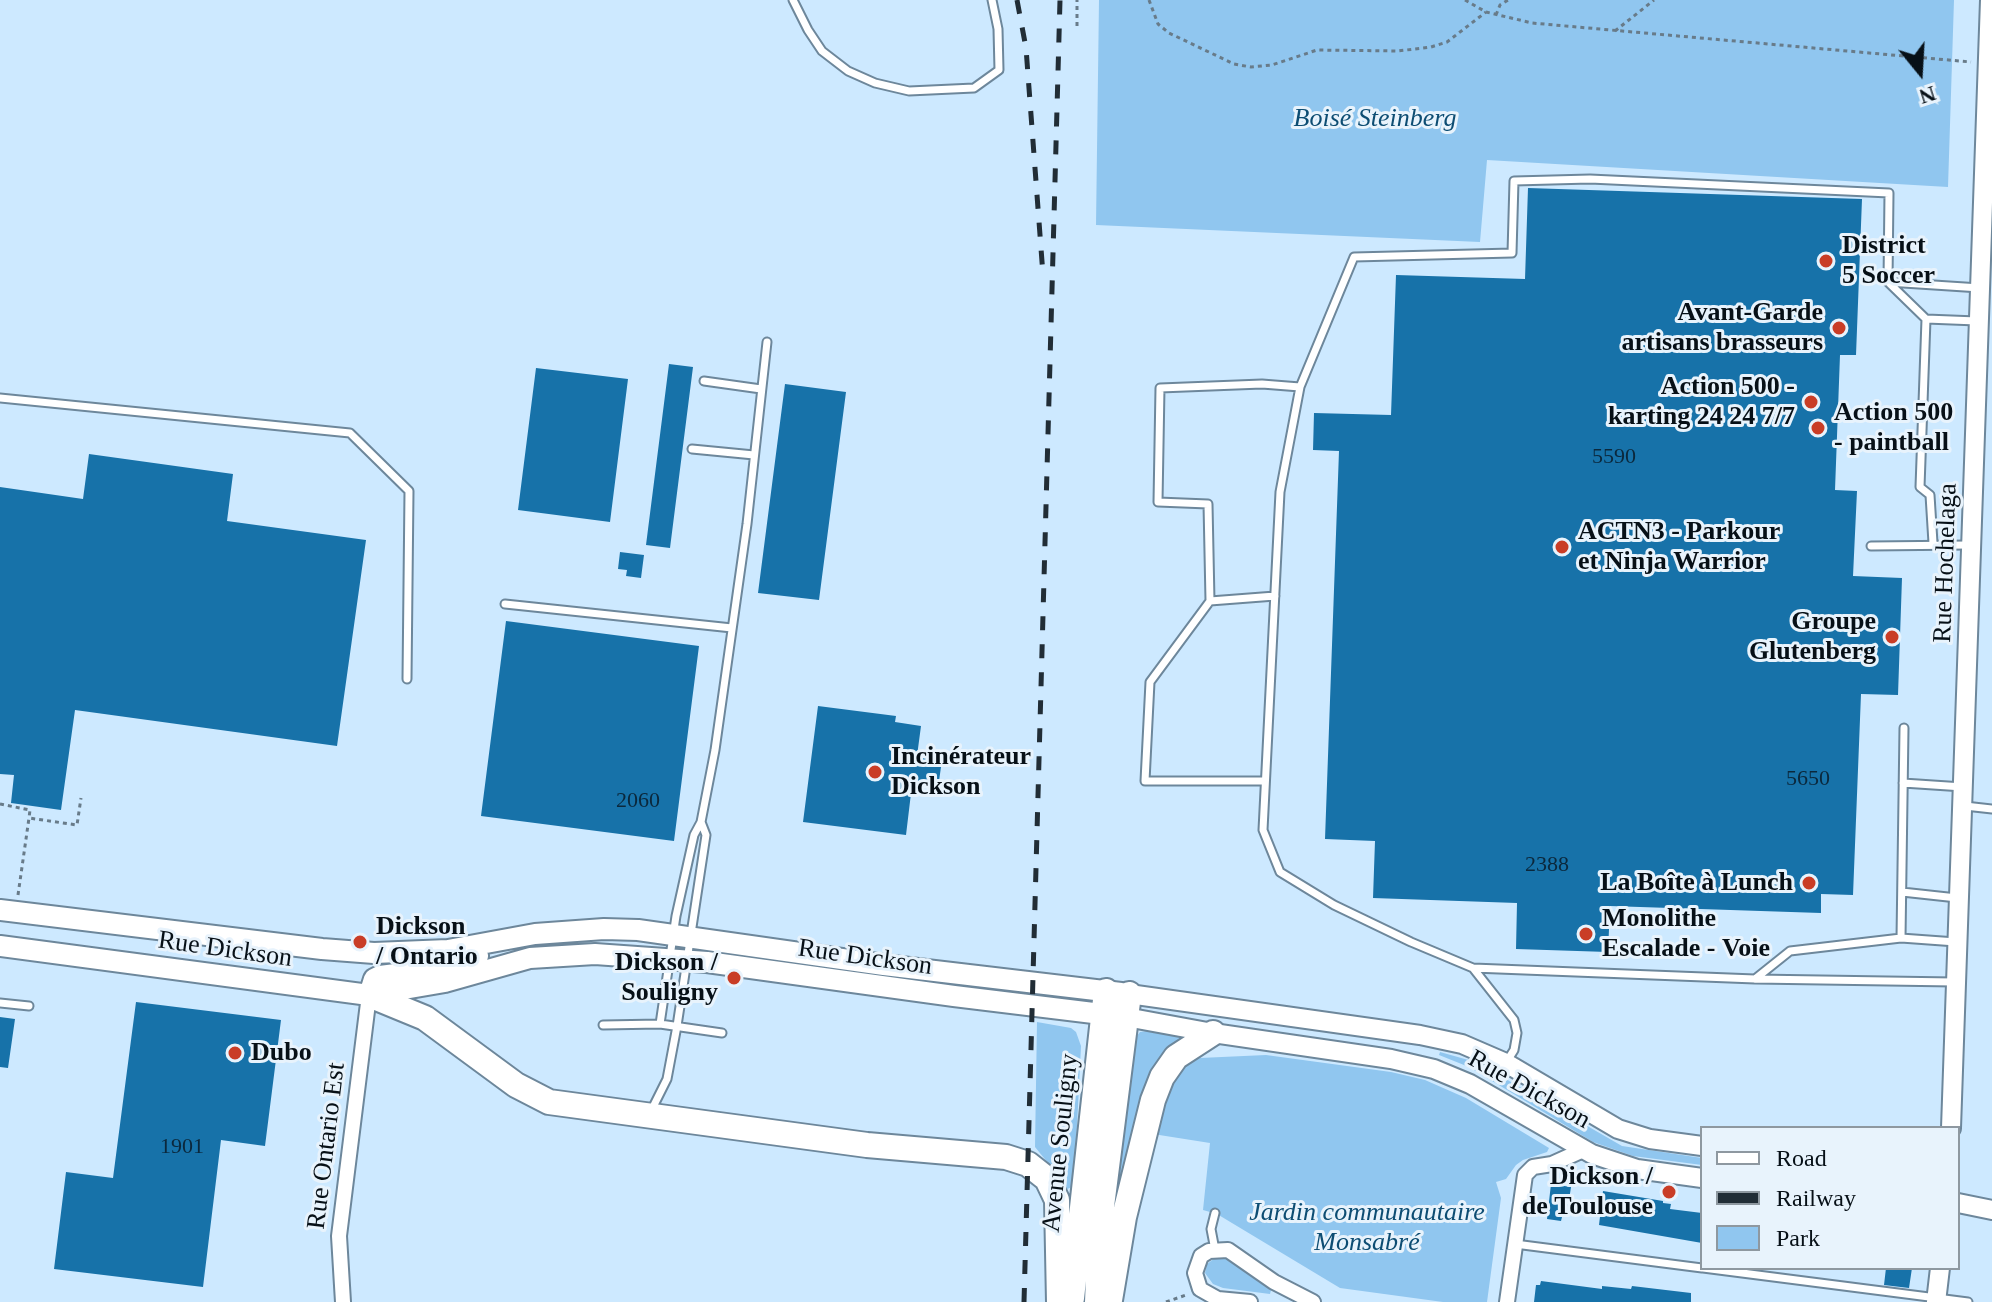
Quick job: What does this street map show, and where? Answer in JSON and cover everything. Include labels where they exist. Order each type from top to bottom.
[{"type":"highway","points":[[369,995],[425,1018],[516,1085],[549,1102],[867,1145],[1006,1157],[1028,1164],[1047,1179],[1057,1200],[1059,1302]]},
{"type":"highway","name":"Avenue Souligny","points":[[1071,1302],[1116,1004]]},
{"type":"highway","name":"Avenue Souligny","points":[[1097,1302],[1116,1004]]},
{"type":"highway","points":[[1109,1302],[1124,1217],[1162,1077],[1176,1057],[1213,1033]]},
{"type":"main road","name":"Rue Hochelaga","points":[[1951,1126],[1973,545],[1986,322],[1990,0]]},
{"type":"main road","name":"Rue Dickson","points":[[9,904],[322,949],[374,953],[448,950],[510,938],[604,929],[884,965],[1116,1004],[1213,1033],[1391,1059],[1434,1069],[1470,1084],[1583,1150],[1626,1167],[1700,1178]]},
{"type":"main road","points":[[369,995],[374,979],[380,976],[442,966],[560,932]]},
{"type":"main road","name":"Rue Dickson","points":[[0,946],[369,995],[416,989],[540,957],[595,954],[1420,1035],[1462,1044],[1506,1063],[1627,1133],[1700,1146]]},
{"type":"main road","points":[[1960,1203],[1992,1210]]},
{"type":"main road","points":[[1937,1300],[1940,1270]]},
{"type":"street","name":"Rue Ontario Est","points":[[343,1302],[339,1236],[369,995]]},
{"type":"street","points":[[1507,1302],[1523,1183],[1529,1170],[1583,1150]]},
{"type":"street","points":[[1250,1302],[1218,1299],[1200,1289],[1195,1273],[1201,1256],[1215,1250],[1228,1250],[1274,1282],[1313,1302]]},
{"type":"lane","points":[[793,0],[822,51],[848,71],[875,83],[909,91],[974,88],[999,70],[998,29],[992,0]]},
{"type":"lane","points":[[1957,982],[1755,979],[1473,968],[1347,911],[1280,872],[1263,830],[1265,781],[1280,492],[1300,387],[1354,257],[1512,253],[1514,181],[1590,179],[1889,193],[1888,282],[1926,319],[1986,322]]},
{"type":"lane","points":[[1888,282],[1984,294]]},
{"type":"lane","points":[[1926,319],[1920,487],[1930,495],[1933,543]]},
{"type":"lane","points":[[646,1117],[663,1091],[677,1026],[679,961],[694,835],[701,822],[715,750],[767,342]]},
{"type":"lane","points":[[704,381],[761,389]]},
{"type":"lane","points":[[1265,781],[1145,781],[1150,682],[1210,601],[1208,504],[1158,502],[1160,388],[1262,384],[1300,387]]},
{"type":"lane","points":[[0,398],[350,433],[409,491],[407,679]]},
{"type":"lane","points":[[692,449],[754,455]]},
{"type":"lane","points":[[1871,546],[1973,545]]},
{"type":"lane","points":[[1210,601],[1275,596]]},
{"type":"lane","points":[[505,604],[732,628]]},
{"type":"lane","points":[[1901,938],[1904,728]]},
{"type":"lane","points":[[1903,783],[1965,787]]},
{"type":"lane","points":[[1963,806],[1992,809]]},
{"type":"lane","points":[[660,1024],[679,961],[706,835],[701,822]]},
{"type":"lane","points":[[1902,892],[1960,899]]},
{"type":"lane","points":[[1755,979],[1790,951],[1901,938],[1959,942]]},
{"type":"lane","points":[[1473,968],[1514,1020],[1517,1033],[1514,1050],[1506,1063]]},
{"type":"lane","points":[[0,1003],[29,1006]]},
{"type":"lane","points":[[603,1025],[660,1024],[722,1033]]},
{"type":"lane","points":[[1215,1213],[1211,1229],[1215,1250]]},
{"type":"lane","points":[[1515,1244],[1700,1268]]},
{"type":"lane","points":[[1717,1270],[1968,1302]]},
{"type":"path","points":[[1077,0],[1077,26]]},
{"type":"path","points":[[1149,0],[1158,24],[1169,33],[1234,64],[1251,67],[1272,65],[1317,50],[1398,51],[1431,47],[1447,42],[1486,12]]},
{"type":"path","points":[[1465,0],[1486,12],[1532,23],[1988,64]]},
{"type":"path","points":[[1496,15],[1500,5],[1508,0]]},
{"type":"path","points":[[1615,31],[1654,0]]},
{"type":"path","points":[[29,818],[77,825],[81,798]]},
{"type":"path","points":[[0,804],[30,810],[9,904]]},
{"type":"path","points":[[1166,1302],[1200,1289]]},
{"type":"green space","name":"Boisé Steinberg","points":[[1099,0],[1954,0],[1948,187],[1487,160],[1480,242],[1096,225]]},
{"type":"green space","points":[[1037,1022],[1071,1028],[1076,1032],[1081,1046],[1074,1186],[1065,1190],[1057,1174],[1035,1147]]},
{"type":"green space","points":[[1140,1032],[1185,1036],[1123,1181],[1115,1180],[1136,1037]]},
{"type":"green space","points":[[1440,1052],[1472,1061],[1622,1146],[1700,1158],[1700,1165],[1633,1156],[1593,1142],[1469,1067],[1439,1055]]},
{"type":"green space","name":"Jardin communautaire Monsabré","points":[[1266,1055],[1391,1072],[1425,1080],[1466,1098],[1549,1148],[1547,1152],[1523,1160],[1506,1179],[1496,1182],[1501,1198],[1487,1302],[1443,1302],[1340,1288],[1217,1214],[1203,1210],[1210,1143],[1153,1134],[1168,1080],[1188,1061]]},
{"type":"green space","points":[[1215,1258],[1227,1259],[1271,1290],[1270,1294],[1213,1284],[1205,1273],[1207,1264]]},
{"type":"building","points":[[1528,188],[1862,199],[1856,355],[1840,355],[1835,490],[1857,491],[1853,576],[1902,578],[1898,695],[1861,694],[1853,895],[1821,894],[1821,913],[1610,906],[1608,952],[1516,949],[1517,903],[1373,898],[1375,841],[1325,839],[1339,451],[1313,450],[1314,413],[1391,415],[1396,275],[1525,279]]},
{"type":"building","points":[[669,364],[693,367],[670,548],[646,545]]},
{"type":"building","points":[[536,368],[628,379],[610,522],[518,510]]},
{"type":"building","points":[[785,384],[846,392],[819,600],[758,593]]},
{"type":"building","points":[[89,454],[233,474],[227,521],[366,540],[337,746],[75,710],[61,810],[11,803],[14,775],[0,774],[0,487],[83,499]]},
{"type":"building","points":[[620,552],[644,555],[641,578],[626,576],[627,570],[618,569]]},
{"type":"building","points":[[506,621],[699,646],[674,841],[481,816]]},
{"type":"building","name":"Incinérateur Dickson","points":[[818,706],[896,716],[895,722],[921,726],[917,756],[942,760],[938,788],[912,785],[906,835],[803,822]]},
{"type":"building","points":[[136,1002],[281,1020],[265,1146],[221,1140],[203,1287],[54,1269],[66,1172],[113,1178]]},
{"type":"building","points":[[0,1017],[15,1019],[8,1068],[0,1067]]},
{"type":"building","points":[[1551,1184],[1571,1187],[1567,1214],[1563,1213],[1561,1221],[1547,1219]]},
{"type":"building","points":[[1603,1191],[1663,1201],[1671,1204],[1670,1209],[1700,1213],[1700,1243],[1599,1225]]},
{"type":"building","points":[[1886,1270],[1912,1270],[1909,1288],[1884,1285]]},
{"type":"building","points":[[1541,1281],[1602,1289],[1602,1286],[1631,1289],[1632,1286],[1691,1293],[1691,1302],[1534,1302],[1536,1285],[1540,1285]]},
{"type":"railway","points":[[1017,0],[1026,48],[1043,275]]},
{"type":"railway","points":[[1024,1302],[1060,0]]},
{"type":"place","name":"District 5 Soccer","points":[[1826,261]]},
{"type":"place","name":"Avant-Garde artisans brasseurs","points":[[1839,328]]},
{"type":"place","name":"Action 500 - karting 24 24 7/7","points":[[1811,402]]},
{"type":"place","name":"Action 500 - paintball","points":[[1818,428]]},
{"type":"place","name":"ACTN3 - Parkour et Ninja Warrior","points":[[1562,547]]},
{"type":"place","name":"Groupe Glutenberg","points":[[1892,637]]},
{"type":"place","name":"Incinérateur Dickson","points":[[875,772]]},
{"type":"place","name":"La Boîte à Lunch","points":[[1809,883]]},
{"type":"place","name":"Monolithe Escalade - Voie","points":[[1586,934]]},
{"type":"place","name":"Dickson / Ontario","points":[[360,942]]},
{"type":"place","name":"Dickson / Souligny","points":[[734,978]]},
{"type":"place","name":"Dubo","points":[[235,1053]]},
{"type":"place","name":"Dickson / de Toulouse","points":[[1669,1192]]}]
